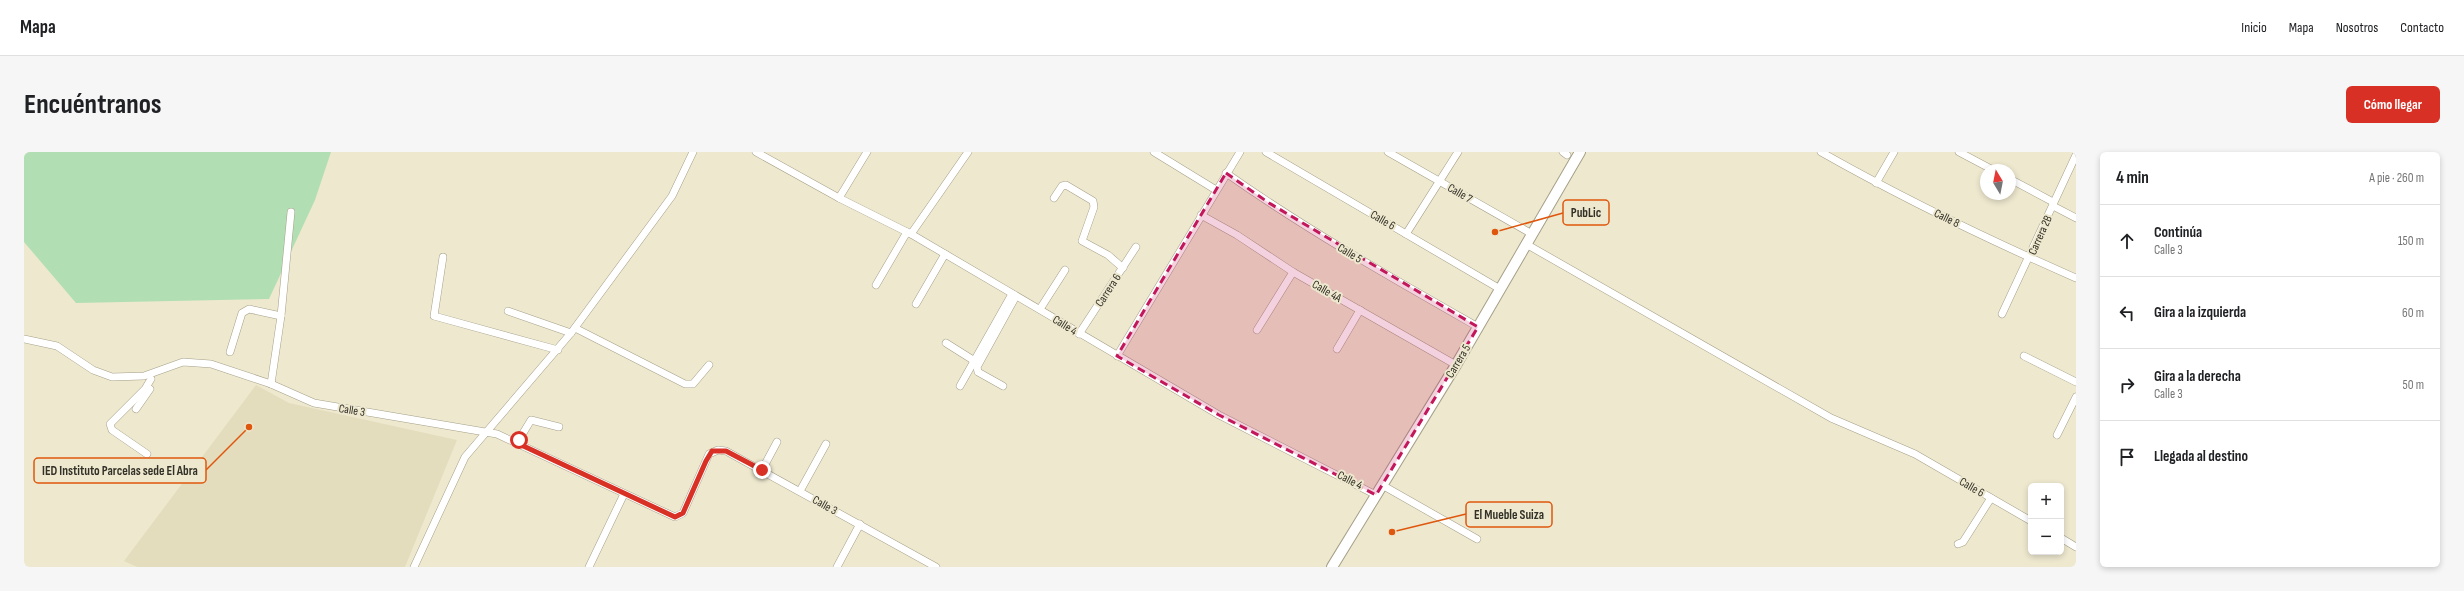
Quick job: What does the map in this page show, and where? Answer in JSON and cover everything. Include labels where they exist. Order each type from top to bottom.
[{"type":"main road","name":"Carrera 5","points":[[1332,567],[1456,365],[1580,152]]},
{"type":"street","points":[[414,567],[464,457],[573,331],[672,196],[694,152]]},
{"type":"street","name":"Calle 4","points":[[756,152],[839,198],[909,233],[1219,415],[1376,495]]},
{"type":"street","points":[[839,198],[867,152]]},
{"type":"street","points":[[876,285],[909,233],[968,152]]},
{"type":"street","points":[[1154,152],[1216,190]]},
{"type":"street","points":[[1117,356],[1240,152]]},
{"type":"street","name":"Calle 6","points":[[1266,152],[1500,289]]},
{"type":"street","name":"Calle 7","points":[[1388,152],[1532,234]]},
{"type":"street","points":[[1406,234],[1458,152]]},
{"type":"street","name":"Calle 8","points":[[1821,152],[1876,183],[2029,258],[2076,278]]},
{"type":"street","points":[[1876,183],[1894,152]]},
{"type":"street","points":[[1959,152],[1982,164]]},
{"type":"street","name":"Carrera 2B","points":[[2002,314],[2076,155]]},
{"type":"street","name":"Calle 5","points":[[1226,173],[1289,215],[1478,327]]},
{"type":"street","points":[[2016,182],[2076,218]]},
{"type":"street","points":[[1054,198],[1062,186],[1066,185],[1093,201],[1094,207],[1082,241],[1108,254],[1123,268]]},
{"type":"street","points":[[271,384],[281,316],[291,212]]},
{"type":"street","name":"Calle 4A","points":[[1201,215],[1237,235],[1292,272],[1456,365]]},
{"type":"street","name":"Calle 6","points":[[1526,244],[1831,418],[1913,453],[2028,519]]},
{"type":"street","name":"Carrera 6","points":[[1079,334],[1136,247]]},
{"type":"street","points":[[916,304],[945,254]]},
{"type":"street","points":[[443,257],[434,316],[558,350]]},
{"type":"street","points":[[1040,309],[1065,270]]},
{"type":"street","points":[[1257,330],[1292,272]]},
{"type":"street","points":[[960,386],[973,360],[1014,295]]},
{"type":"street","points":[[1003,386],[978,372],[977,367],[1014,295]]},
{"type":"street","points":[[230,352],[242,313],[249,309],[281,316]]},
{"type":"street","points":[[1337,349],[1360,310]]},
{"type":"street","points":[[508,311],[573,331],[685,384],[693,384],[709,365]]},
{"type":"street","name":"Calle 3","points":[[24,339],[57,346],[93,370],[112,377],[150,376],[183,362],[211,364],[271,384],[314,403],[487,432],[517,443],[675,517],[683,513],[712,451],[726,451],[936,567]]},
{"type":"street","points":[[946,343],[973,360]]},
{"type":"street","points":[[2024,356],[2076,382]]},
{"type":"street","points":[[136,409],[153,385],[150,376]]},
{"type":"street","points":[[147,454],[112,430],[110,424],[145,389],[150,376]]},
{"type":"street","points":[[2057,435],[2076,397]]},
{"type":"street","points":[[517,443],[531,420],[534,419],[559,427]]},
{"type":"street","points":[[762,470],[777,442]]},
{"type":"street","points":[[800,491],[826,444]]},
{"type":"street","name":"Calle 4","points":[[1382,485],[1477,539]]},
{"type":"street","points":[[589,567],[624,494]]},
{"type":"street","points":[[1958,544],[1963,542],[1991,498]]},
{"type":"street","points":[[837,567],[860,524]]},
{"type":"street","points":[[2064,540],[2076,547]]},
{"type":"highlighted area","points":[[1226,173],[1269,203],[1478,327],[1376,495],[1219,415],[1117,356]]},
{"type":"shaded area","points":[[256,385],[289,403],[457,440],[405,567],[137,567],[124,561]]},
{"type":"green space","points":[[24,152],[331,152],[315,200],[269,299],[76,303],[24,242]]},
{"type":"place","name":"PubLic","points":[[1495,232]]},
{"type":"place","name":"IED Instituto Parcelas sede El Abra","points":[[249,427]]},
{"type":"place","name":"El Mueble Suiza","points":[[1392,532]]},
{"type":"route","points":[[519,440],[517,443],[675,517],[683,513],[709,454],[712,451],[726,451],[762,470]]}]
